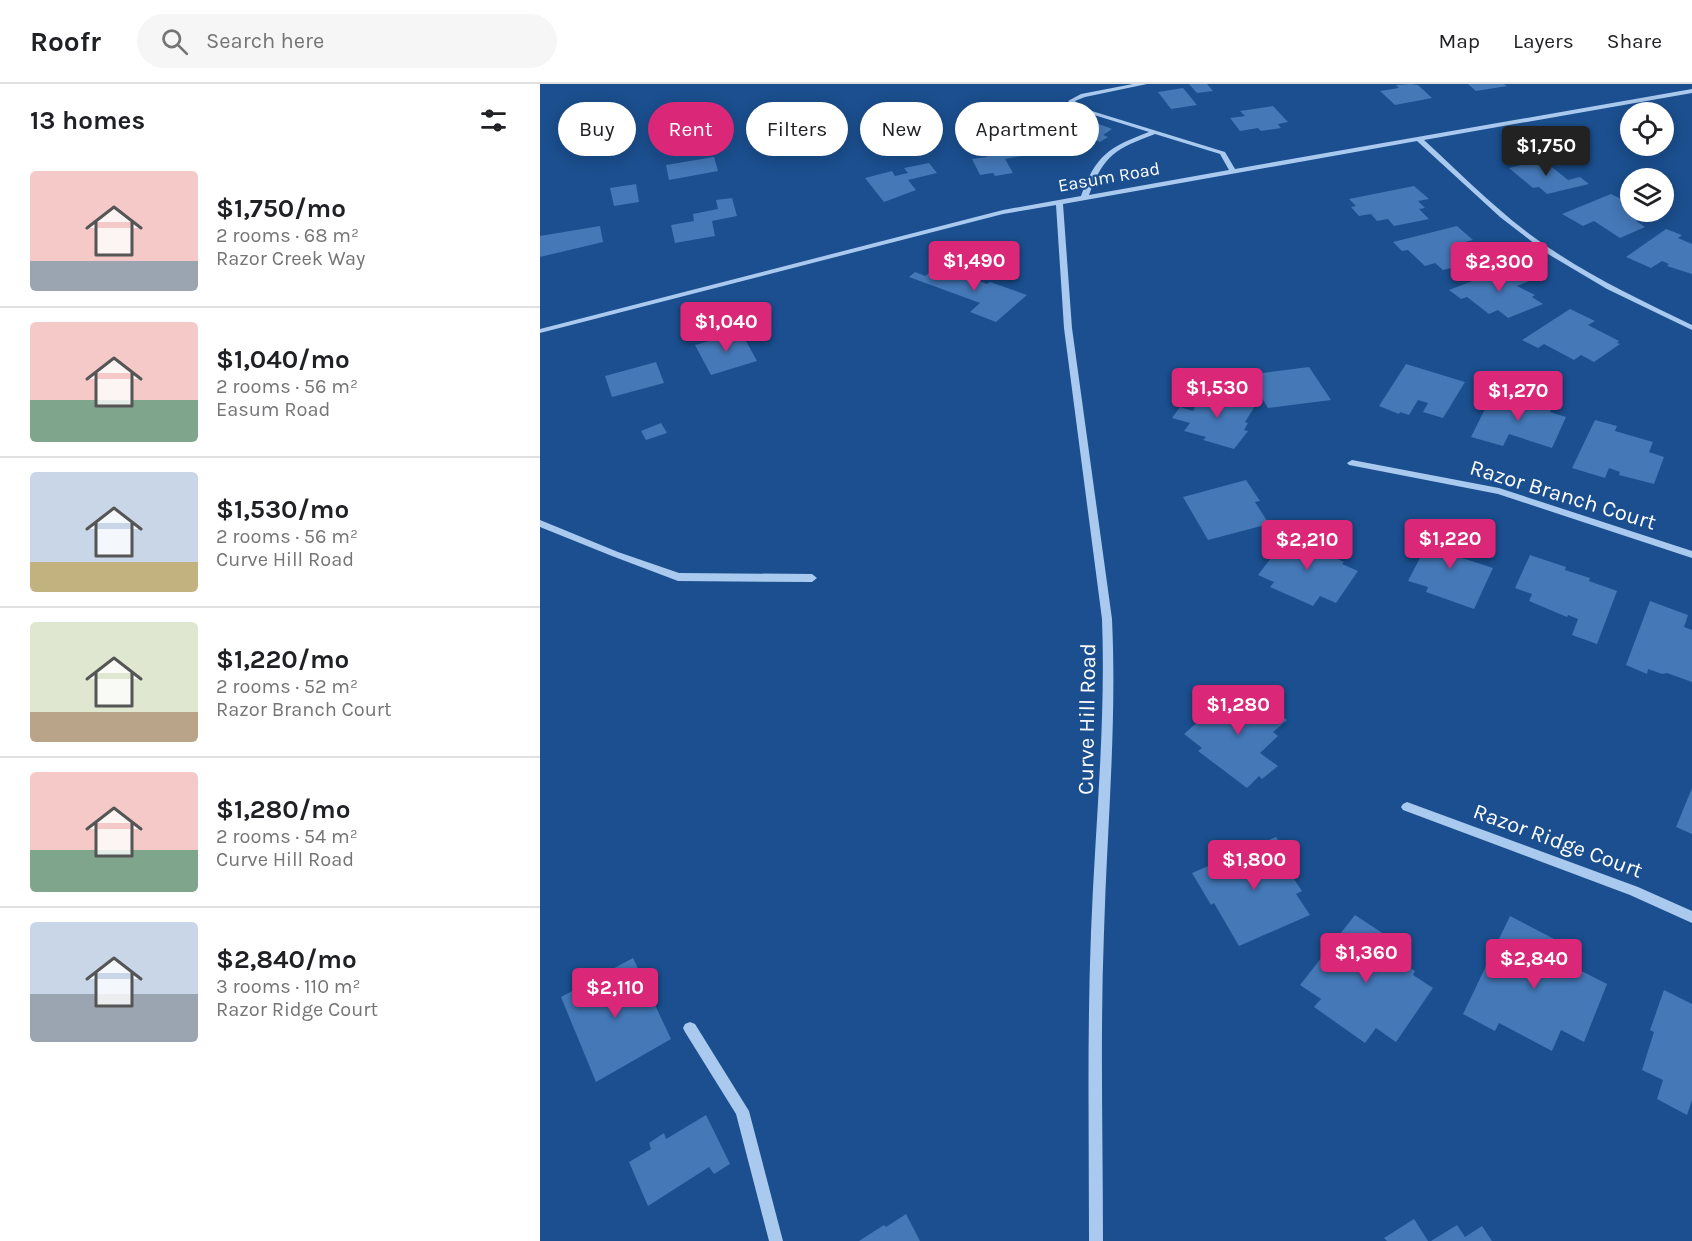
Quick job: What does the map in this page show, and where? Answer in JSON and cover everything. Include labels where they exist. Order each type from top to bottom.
[{"type":"street","points":[[1144,84],[1083,95],[1071,100],[1080,109],[1223,153],[1233,171]]},
{"type":"street","name":"Easum Road","points":[[540,331],[1003,212],[1692,91]]},
{"type":"street","points":[[1085,196],[1093,172],[1110,151],[1153,133]]},
{"type":"street","points":[[1419,140],[1494,208],[1533,239],[1574,267],[1621,294],[1692,328]]},
{"type":"street","name":"Curve Hill Road","points":[[1059,201],[1068,328],[1107,619],[1110,664],[1110,712],[1098,915],[1096,1241]]},
{"type":"street","name":"Razor Branch Court","points":[[1352,464],[1499,491],[1692,555]]},
{"type":"street","points":[[540,523],[615,555],[678,577],[812,578]]},
{"type":"street","name":"Razor Ridge Court","points":[[1407,807],[1634,891],[1692,917]]},
{"type":"street","points":[[690,1028],[742,1111],[776,1241]]},
{"type":"building","points":[[1189,84],[1207,84],[1213,91],[1197,93]]},
{"type":"building","points":[[1468,84],[1504,84],[1507,86],[1476,91]]},
{"type":"building","points":[[1396,85],[1418,85],[1432,98],[1395,105],[1380,91],[1399,88]]},
{"type":"building","points":[[1183,88],[1197,105],[1171,109],[1158,92]]},
{"type":"building","points":[[1273,106],[1288,122],[1278,124],[1281,128],[1240,131],[1230,118],[1245,116],[1240,111]]},
{"type":"building","points":[[1099,124],[1112,129],[1103,135],[1108,137],[1100,142]]},
{"type":"building","points":[[1021,156],[1005,159],[1013,173],[995,176],[993,173],[980,175],[972,159]]},
{"type":"building","points":[[714,157],[718,171],[669,180],[666,165]]},
{"type":"building","points":[[1543,160],[1568,180],[1580,177],[1589,184],[1547,194],[1539,187],[1533,188],[1509,168]]},
{"type":"building","points":[[929,163],[937,173],[908,180],[916,190],[884,202],[865,178],[892,171],[895,176],[908,173],[904,168]]},
{"type":"building","points":[[636,184],[639,202],[614,206],[610,188]]},
{"type":"building","points":[[1414,186],[1429,199],[1418,201],[1425,208],[1419,209],[1429,219],[1394,226],[1388,219],[1377,221],[1371,214],[1359,216],[1351,207],[1356,206],[1349,199]]},
{"type":"building","points":[[1611,194],[1620,198],[1620,222],[1638,222],[1645,227],[1620,238],[1594,221],[1583,226],[1562,214]]},
{"type":"building","points":[[732,198],[737,216],[712,221],[715,236],[675,243],[671,225],[694,221],[693,214],[718,209],[716,200]]},
{"type":"building","points":[[600,226],[603,242],[540,257],[540,236]]},
{"type":"building","points":[[1457,226],[1473,240],[1460,243],[1474,253],[1471,254],[1479,261],[1443,270],[1435,263],[1425,266],[1408,250],[1402,251],[1393,242]]},
{"type":"building","points":[[1666,229],[1682,235],[1678,238],[1692,244],[1692,274],[1667,266],[1669,264],[1662,261],[1651,268],[1626,257]]},
{"type":"building","points":[[938,266],[987,284],[990,282],[1027,295],[996,322],[970,312],[980,303],[909,277],[915,272],[925,276]]},
{"type":"building","points":[[1509,267],[1529,281],[1517,286],[1535,295],[1532,297],[1543,304],[1508,318],[1498,310],[1489,314],[1467,297],[1461,299],[1449,290]]},
{"type":"building","points":[[1570,309],[1595,321],[1588,325],[1619,341],[1617,343],[1620,344],[1594,362],[1581,355],[1574,360],[1544,344],[1538,348],[1522,340]]},
{"type":"building","points":[[741,332],[757,361],[711,375],[695,345]]},
{"type":"building","points":[[656,362],[664,383],[612,397],[605,376]]},
{"type":"building","points":[[1406,364],[1465,382],[1443,418],[1423,412],[1428,403],[1418,400],[1409,415],[1400,412],[1399,414],[1379,406]]},
{"type":"building","points":[[1309,367],[1331,400],[1268,408],[1248,375]]},
{"type":"building","points":[[1203,390],[1255,406],[1245,422],[1248,423],[1244,430],[1248,431],[1234,449],[1203,440],[1206,437],[1184,431],[1190,423],[1172,418],[1180,407],[1193,411]]},
{"type":"building","points":[[1493,393],[1552,408],[1550,412],[1566,417],[1552,448],[1509,434],[1503,446],[1471,437]]},
{"type":"building","points":[[1595,420],[1617,426],[1615,431],[1653,442],[1649,452],[1664,457],[1654,484],[1619,475],[1620,472],[1609,468],[1605,478],[1572,468]]},
{"type":"building","points":[[661,423],[667,433],[646,440],[641,431]]},
{"type":"building","points":[[1246,480],[1260,501],[1255,502],[1269,524],[1208,540],[1183,497]]},
{"type":"building","points":[[1436,527],[1469,538],[1459,557],[1493,568],[1474,609],[1426,592],[1428,587],[1408,581]]},
{"type":"building","points":[[1293,529],[1325,542],[1316,553],[1325,557],[1327,554],[1358,571],[1336,603],[1320,596],[1313,606],[1270,587],[1274,582],[1258,575]]},
{"type":"building","points":[[1530,555],[1566,567],[1565,570],[1590,578],[1589,581],[1617,591],[1597,644],[1572,635],[1578,619],[1568,615],[1567,617],[1529,601],[1532,594],[1515,588]]},
{"type":"building","points":[[1650,601],[1688,615],[1684,627],[1692,630],[1692,682],[1648,669],[1647,674],[1626,665]]},
{"type":"building","points":[[1239,686],[1287,720],[1273,732],[1278,736],[1260,753],[1278,766],[1262,779],[1259,776],[1247,788],[1198,751],[1202,748],[1184,734]]},
{"type":"building","points":[[1692,788],[1692,834],[1676,827]]},
{"type":"building","points":[[1276,837],[1299,872],[1292,876],[1302,891],[1296,894],[1310,915],[1239,946],[1214,903],[1211,905],[1192,873]]},
{"type":"building","points":[[1355,915],[1393,940],[1382,954],[1391,960],[1393,957],[1415,971],[1413,975],[1433,988],[1396,1042],[1376,1028],[1365,1043],[1314,1007],[1321,999],[1300,985]]},
{"type":"building","points":[[1510,916],[1554,939],[1548,954],[1607,984],[1584,1042],[1561,1030],[1552,1051],[1499,1023],[1495,1031],[1463,1014]]},
{"type":"building","points":[[633,958],[671,1039],[596,1082],[561,997]]},
{"type":"building","points":[[1664,990],[1692,1004],[1692,1100],[1687,1115],[1657,1099],[1663,1080],[1642,1070],[1654,1032],[1650,1030]]},
{"type":"building","points":[[706,1115],[730,1164],[714,1174],[709,1167],[648,1206],[629,1162],[651,1149],[649,1143],[664,1133],[666,1139]]},
{"type":"building","points":[[906,1214],[920,1241],[859,1241],[884,1225],[886,1227]]},
{"type":"building","points":[[1414,1219],[1428,1241],[1387,1241],[1384,1238]]},
{"type":"building","points":[[1457,1225],[1465,1237],[1482,1226],[1492,1241],[1431,1241]]}]
